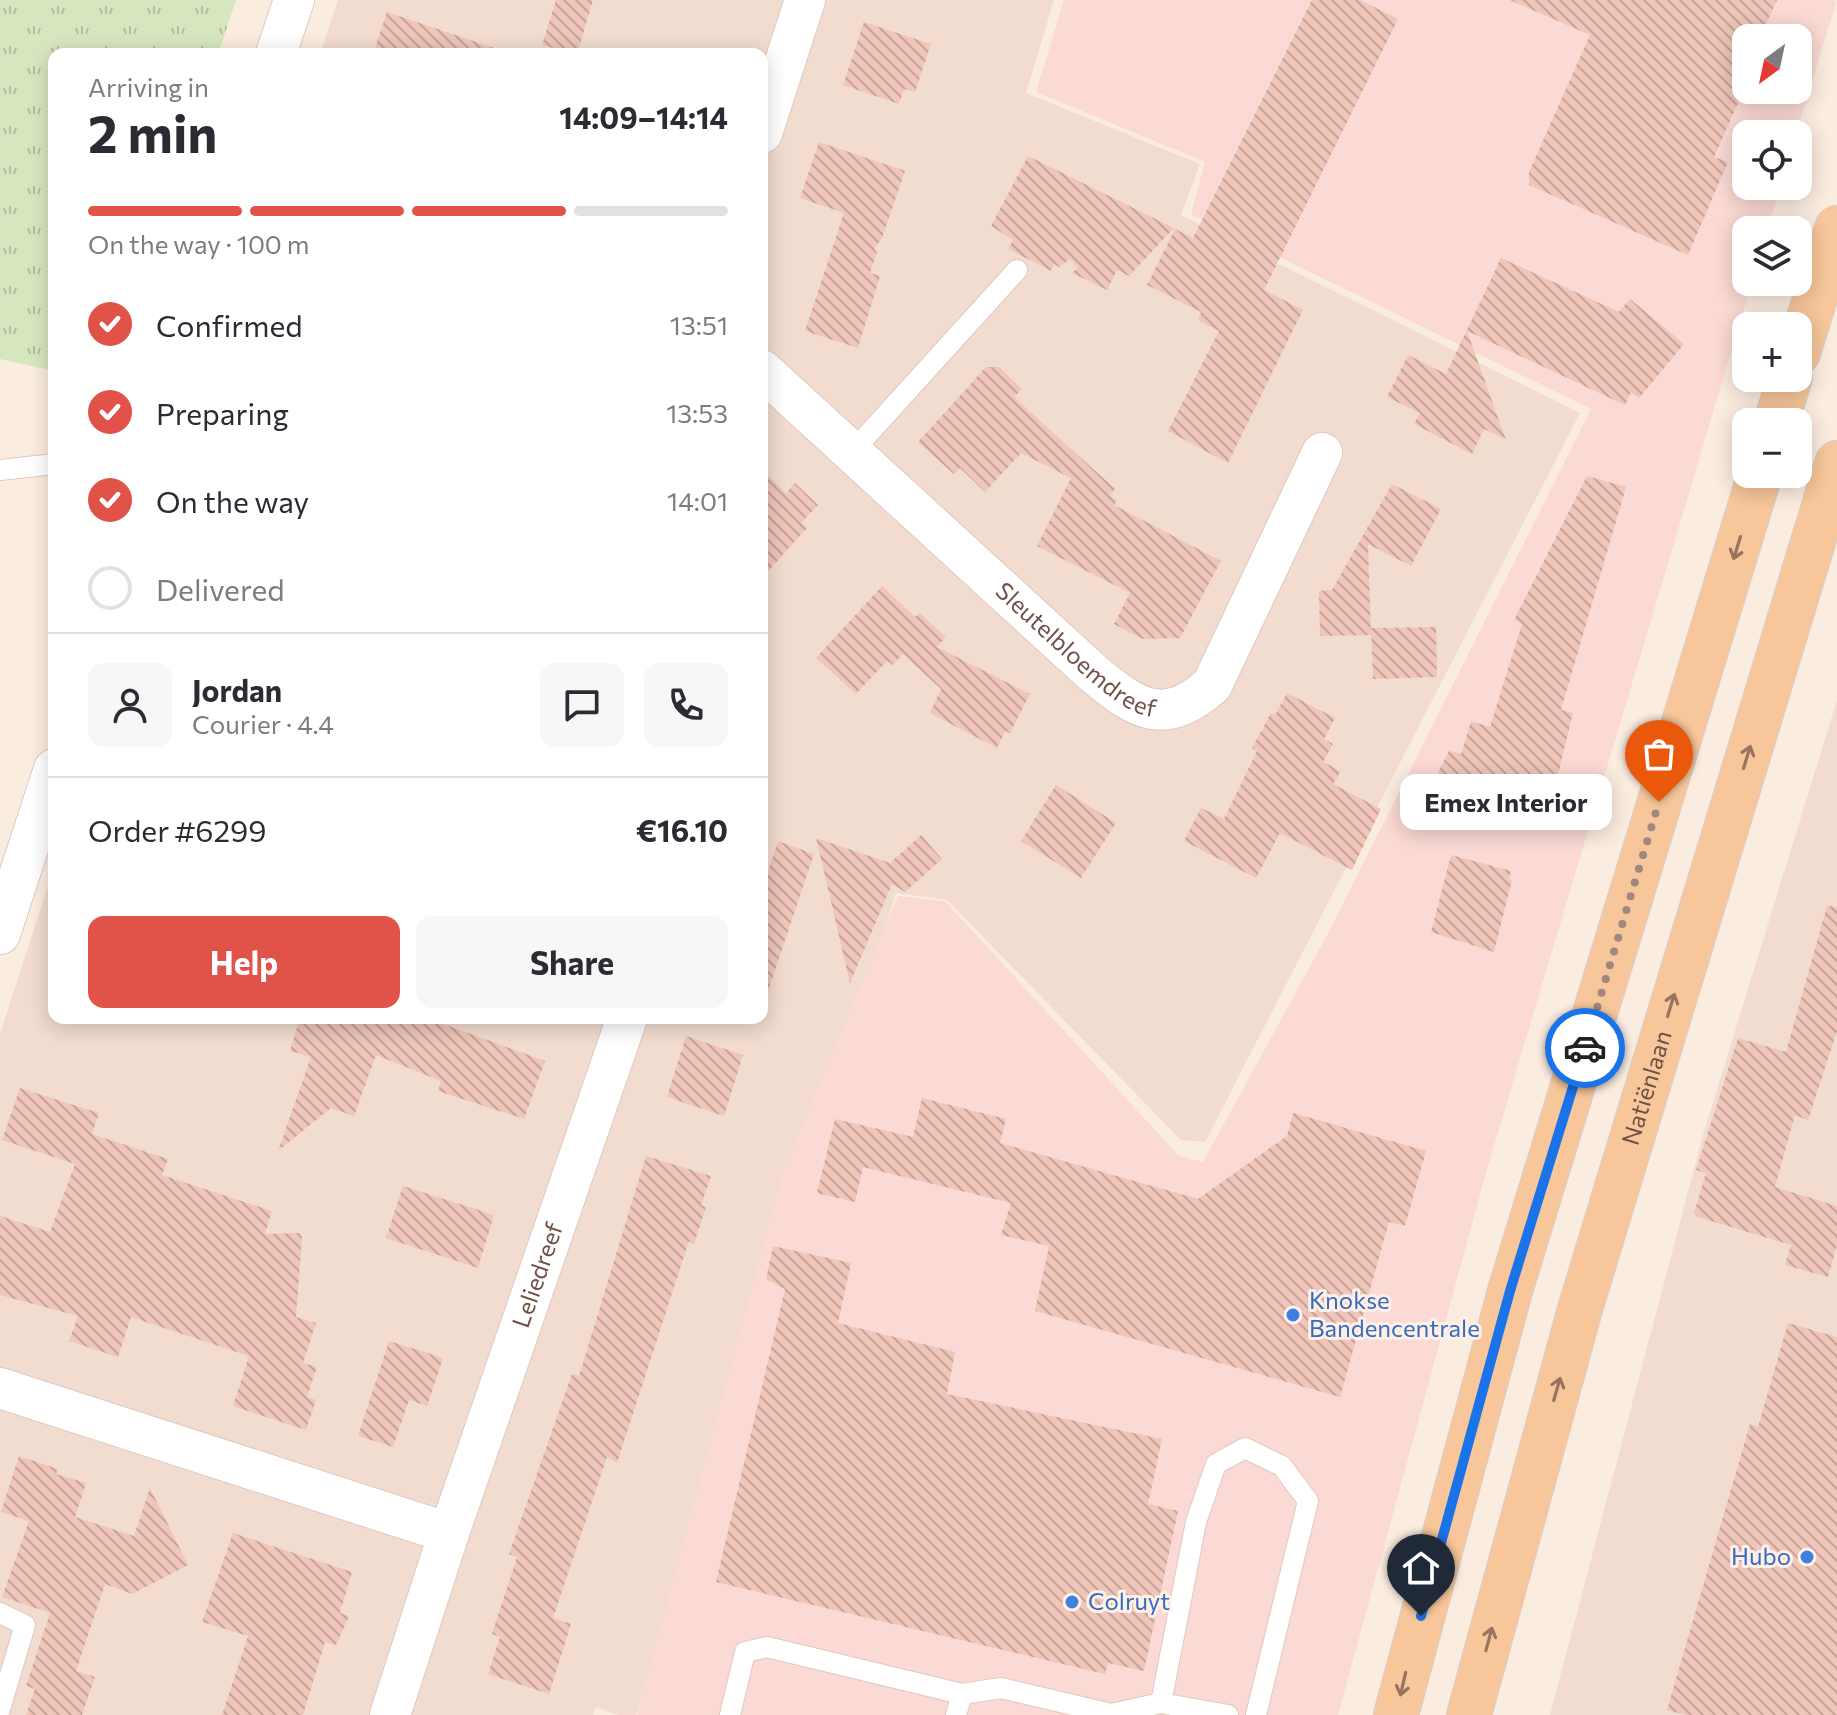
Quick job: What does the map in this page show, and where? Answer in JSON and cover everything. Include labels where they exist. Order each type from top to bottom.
[{"type":"main road","points":[[1811,312],[1837,228]]},
{"type":"main road","name":"Natiënlaan","points":[[1469,1715],[1580,1309],[1837,463]]},
{"type":"main road","points":[[1396,1715],[1510,1291],[1756,488]]},
{"type":"street","points":[[278,48],[294,0]]},
{"type":"street","points":[[768,114],[805,0]]},
{"type":"street","name":"Sleutelbloemdreef","points":[[768,375],[1129,703],[1158,712],[1193,702],[1212,685],[1322,453]]},
{"type":"street","points":[[0,934],[48,787]]},
{"type":"street","name":"Leliedreef","points":[[390,1715],[449,1533],[625,1024]]},
{"type":"street","points":[[0,1388],[449,1533]]},
{"type":"lane","points":[[852,452],[1017,270]]},
{"type":"lane","points":[[0,470],[48,465]]},
{"type":"lane","points":[[1161,1703],[1196,1522],[1216,1464],[1245,1448],[1282,1466],[1308,1501],[1256,1715]]},
{"type":"lane","points":[[0,1613],[25,1625],[0,1709]]},
{"type":"lane","points":[[730,1715],[745,1652],[767,1647],[962,1694],[1001,1688],[1111,1714],[1161,1703],[1228,1715]]},
{"type":"lane","points":[[956,1715],[962,1694]]},
{"type":"shaded area","points":[[338,0],[1054,0],[1026,93],[1200,164],[1181,215],[1580,413],[1205,1142],[1181,1140],[947,900],[896,893],[636,1715],[618,1715],[596,1707],[593,1715],[0,1715],[0,1034],[48,886],[48,1024],[768,1024],[768,48],[322,48]]},
{"type":"shaded area","points":[[1064,0],[1837,0],[1812,82],[1812,24],[1732,24],[1732,104],[1805,104],[1800,120],[1732,120],[1732,200],[1777,200],[1771,216],[1732,216],[1732,296],[1748,296],[1743,312],[1732,312],[1732,349],[1487,1169],[1338,1715],[637,1715],[783,1172],[898,896],[945,901],[1178,1155],[1203,1162],[1332,926],[1591,409],[1191,214],[1205,162],[1036,92]]},
{"type":"shaded area","points":[[1837,700],[1837,1715],[1550,1715],[1703,1135]]},
{"type":"green space","points":[[0,0],[236,0],[220,48],[48,48],[48,370],[0,359]]},
{"type":"building","points":[[556,0],[593,0],[579,48],[542,45]]},
{"type":"building","points":[[1312,0],[1360,0],[1398,19],[1264,290],[1303,310],[1228,463],[1168,431],[1219,331],[1198,320],[1201,312],[1147,285],[1175,229],[1193,238]]},
{"type":"building","points":[[1510,0],[1777,0],[1766,24],[1732,24],[1732,104],[1738,104],[1714,157],[1728,162],[1688,255],[1529,185],[1529,172],[1590,35]]},
{"type":"building","points":[[387,12],[494,48],[375,48]]},
{"type":"building","points":[[864,22],[931,44],[915,92],[904,89],[899,104],[843,85]]},
{"type":"building","points":[[819,142],[905,171],[882,238],[874,249],[877,252],[870,273],[880,276],[858,348],[805,331],[844,213],[800,198]]},
{"type":"building","points":[[1028,156],[1174,228],[1129,276],[1117,270],[1107,290],[1072,273],[1078,268],[1070,259],[1059,267],[1054,264],[1051,271],[1008,249],[1013,240],[991,226]]},
{"type":"building","points":[[1501,258],[1619,312],[1630,299],[1684,344],[1639,398],[1631,392],[1625,405],[1467,331],[1506,440],[1484,429],[1472,454],[1414,424],[1420,413],[1387,397],[1408,355],[1446,374]]},
{"type":"building","points":[[986,367],[999,367],[1022,389],[1014,397],[1115,489],[1110,496],[1117,500],[1114,505],[1221,561],[1180,638],[1143,639],[1114,624],[1130,593],[1037,546],[1071,478],[1021,453],[985,492],[960,468],[954,474],[918,442]]},
{"type":"building","points":[[768,475],[786,493],[795,483],[818,505],[801,523],[807,528],[768,571]]},
{"type":"building","points":[[1587,476],[1626,487],[1561,710],[1573,713],[1556,783],[1553,782],[1542,816],[1433,782],[1449,751],[1461,754],[1471,721],[1490,727],[1522,624],[1514,620]]},
{"type":"building","points":[[1392,484],[1441,509],[1411,566],[1368,544],[1371,635],[1320,636],[1319,591],[1332,590]]},
{"type":"building","points":[[882,586],[915,617],[920,613],[946,637],[937,647],[1030,694],[1010,733],[1005,731],[997,748],[930,713],[941,689],[903,654],[893,665],[887,661],[856,694],[816,658]]},
{"type":"building","points":[[1436,627],[1437,677],[1373,679],[1371,628]]},
{"type":"building","points":[[1287,693],[1335,718],[1324,739],[1333,744],[1323,762],[1341,771],[1333,784],[1381,809],[1352,870],[1280,833],[1256,878],[1184,841],[1201,808],[1224,819],[1257,751],[1252,748],[1271,713],[1275,715]]},
{"type":"building","points":[[1056,785],[1116,823],[1081,878],[1021,841]]},
{"type":"building","points":[[921,835],[942,859],[905,892],[892,884],[850,983],[816,838],[890,863]]},
{"type":"building","points":[[778,841],[814,854],[768,991],[768,871]]},
{"type":"building","points":[[1451,855],[1511,871],[1509,879],[1512,880],[1494,952],[1431,932]]},
{"type":"building","points":[[1827,906],[1837,907],[1837,1031],[1808,1120],[1795,1115],[1775,1187],[1837,1206],[1837,1245],[1828,1277],[1785,1265],[1791,1245],[1698,1217],[1694,1213],[1706,1173],[1696,1170],[1738,1038],[1786,1052]]},
{"type":"building","points":[[298,1024],[443,1024],[545,1061],[524,1119],[438,1091],[441,1081],[376,1055],[354,1116],[331,1108],[278,1151],[311,1057],[290,1051]]},
{"type":"building","points":[[686,1036],[743,1055],[724,1116],[667,1097]]},
{"type":"building","points":[[20,1088],[99,1113],[92,1134],[168,1159],[162,1175],[272,1211],[265,1234],[299,1233],[302,1237],[296,1317],[316,1323],[303,1363],[317,1367],[307,1397],[316,1400],[306,1430],[233,1406],[249,1356],[131,1317],[118,1357],[69,1341],[78,1316],[0,1295],[0,1216],[50,1232],[75,1164],[2,1140]]},
{"type":"building","points":[[922,1098],[1006,1119],[1000,1143],[1198,1199],[1287,1136],[1293,1113],[1426,1151],[1405,1226],[1389,1222],[1340,1397],[1035,1311],[1049,1246],[1001,1235],[1011,1203],[863,1167],[855,1202],[817,1193],[835,1119],[913,1137]]},
{"type":"building","points":[[646,1156],[711,1176],[701,1205],[706,1207],[694,1244],[689,1241],[617,1463],[607,1457],[553,1618],[571,1624],[549,1694],[488,1674],[500,1637],[492,1634],[517,1557],[509,1554],[572,1374],[579,1376]]},
{"type":"building","points":[[403,1186],[494,1215],[478,1268],[386,1238]]},
{"type":"building","points":[[773,1246],[851,1263],[838,1323],[955,1352],[947,1394],[1162,1439],[1148,1504],[1178,1511],[1144,1671],[1108,1663],[1105,1674],[716,1582],[785,1289],[766,1279]]},
{"type":"building","points":[[1788,1323],[1837,1337],[1837,1715],[1685,1715],[1667,1710],[1750,1424],[1758,1427]]},
{"type":"building","points":[[389,1341],[443,1358],[427,1406],[409,1400],[393,1447],[358,1436]]},
{"type":"building","points":[[19,1456],[58,1469],[56,1474],[86,1483],[75,1517],[134,1536],[150,1488],[188,1565],[132,1594],[105,1584],[76,1671],[95,1677],[82,1715],[26,1715],[35,1689],[26,1686],[50,1613],[2,1597],[29,1521],[1,1512]]},
{"type":"building","points":[[233,1533],[352,1572],[340,1613],[349,1616],[336,1645],[325,1642],[303,1715],[222,1715],[248,1636],[202,1622]]},
{"type":"way so far","points":[[1585,1048],[1659,802]]},
{"type":"place","name":"Emex Interior","points":[[1659,802]]},
{"type":"place","name":"Knokse Bandencentrale","points":[[1293,1315]]},
{"type":"place","name":"Hubo","points":[[1807,1557]]},
{"type":"place","name":"Colruyt","points":[[1072,1602]]},
{"type":"route","points":[[1421,1616],[1510,1291],[1585,1048]]}]
